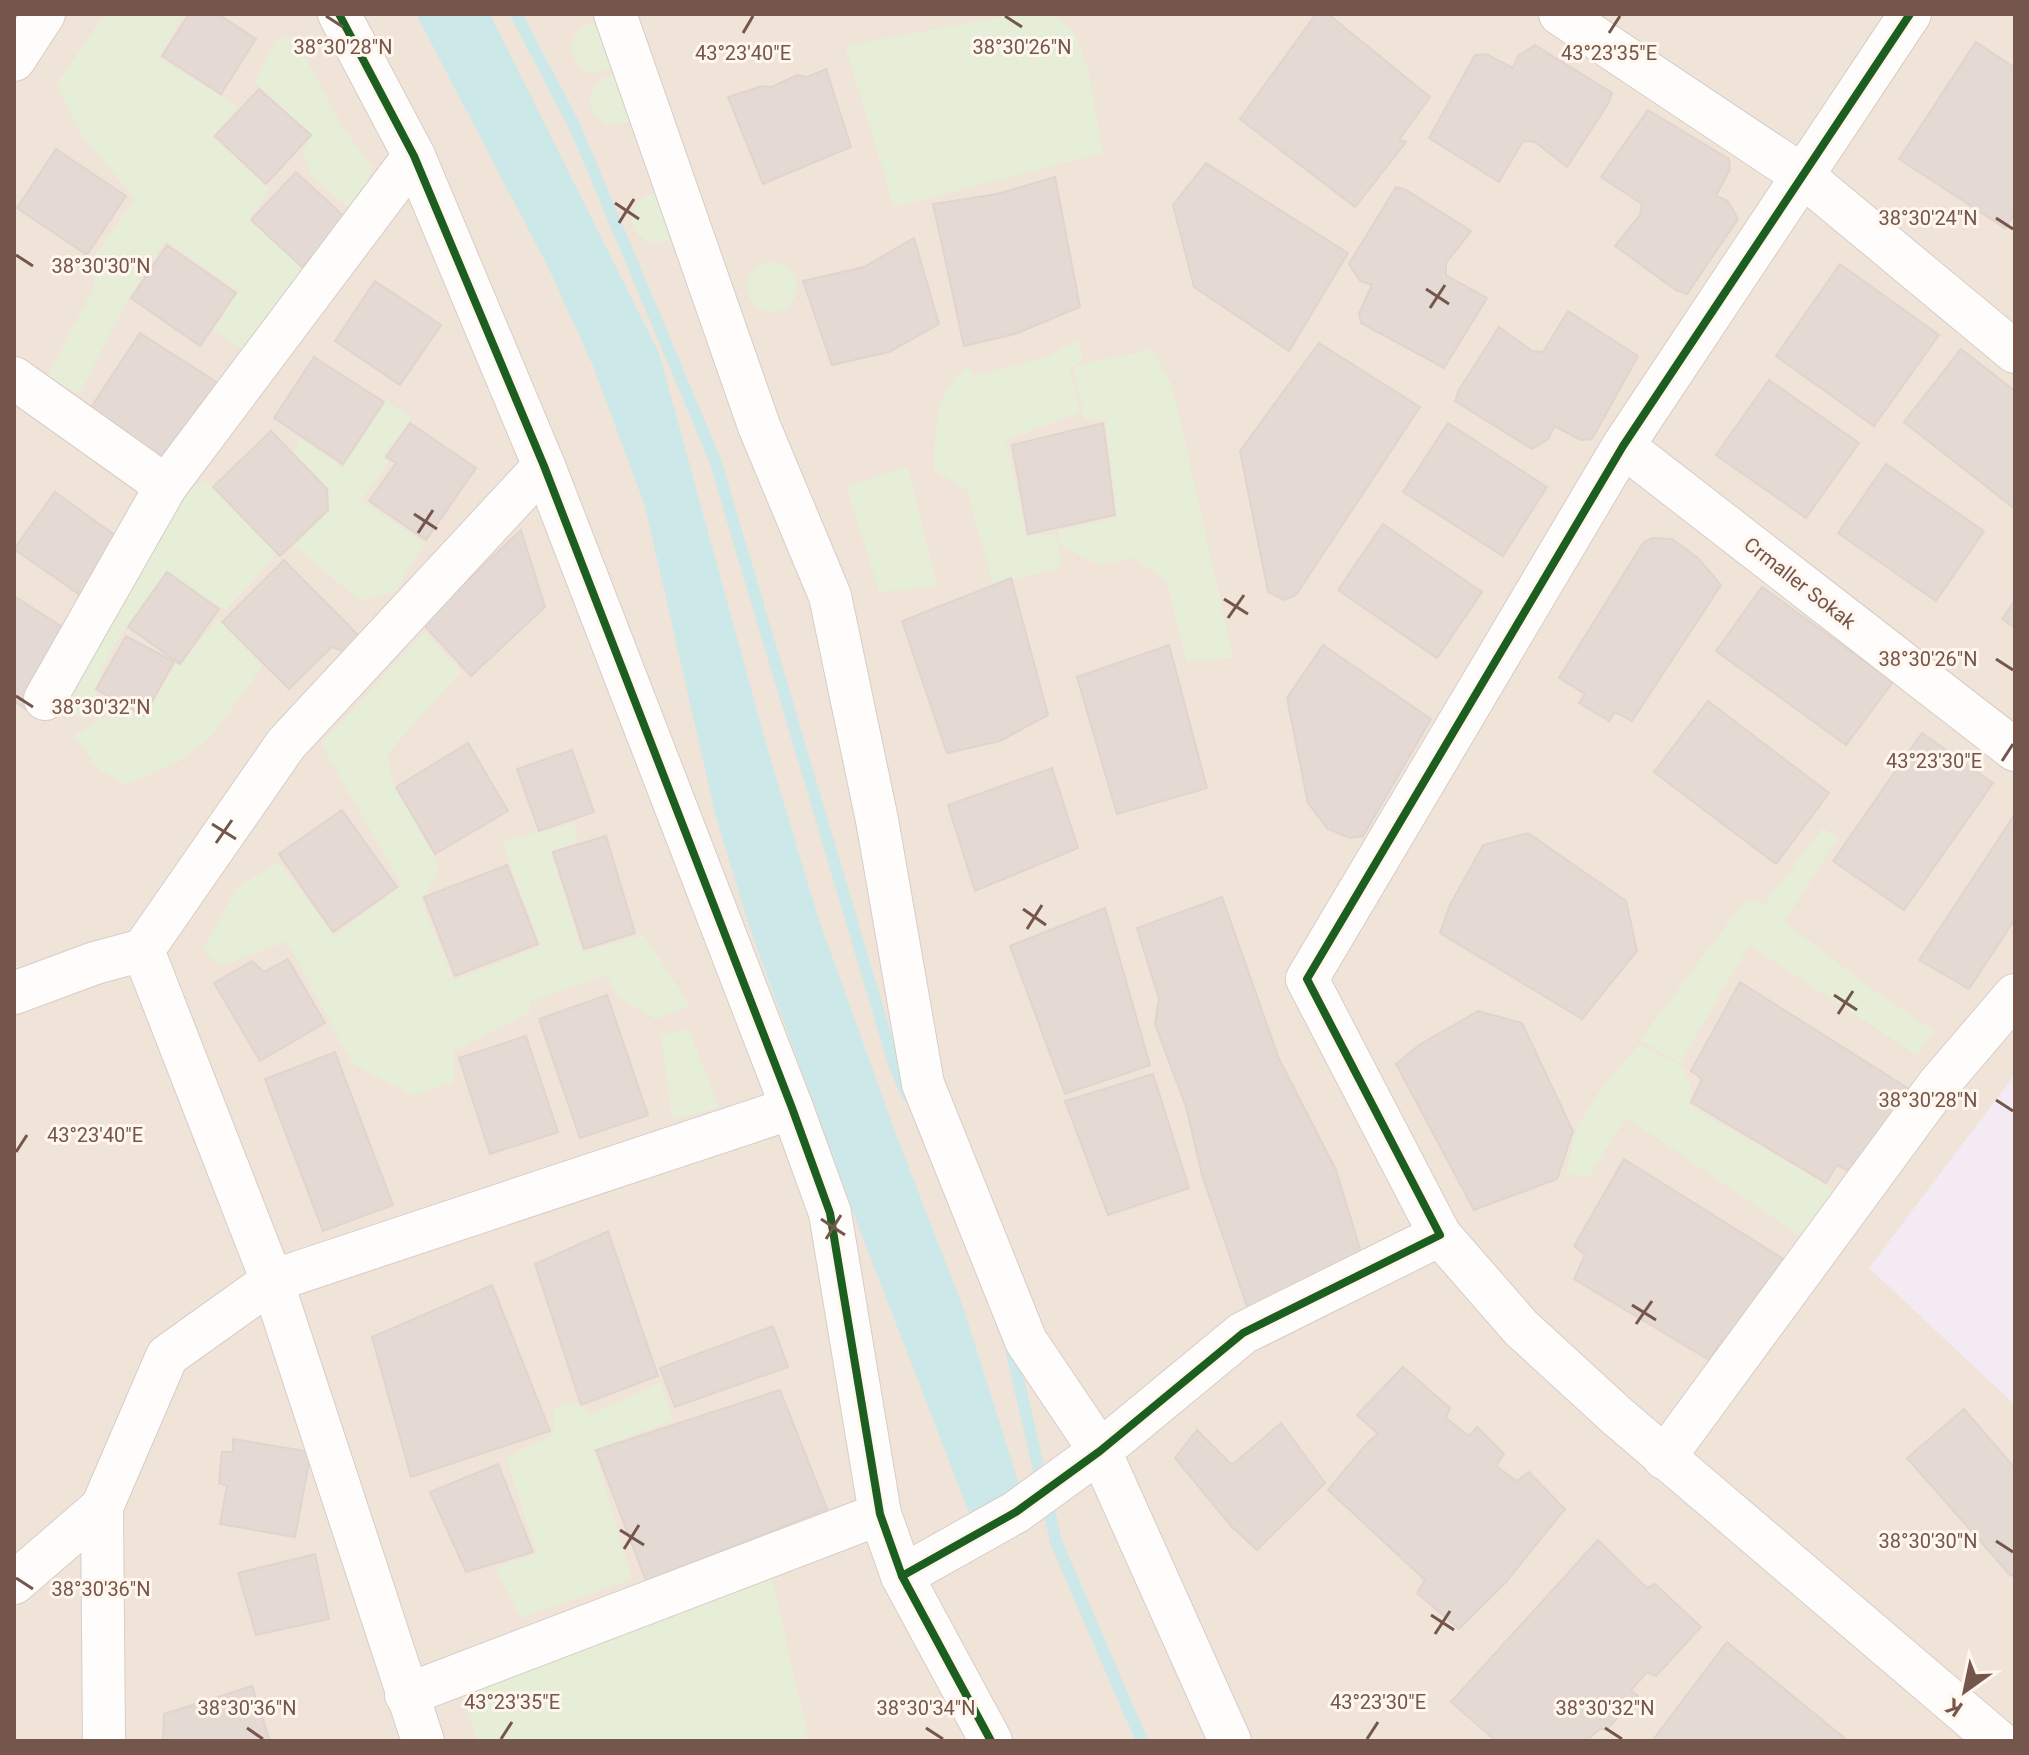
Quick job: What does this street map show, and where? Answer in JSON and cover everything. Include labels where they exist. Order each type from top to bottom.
[{"type":"street","points":[[14,60],[44,14]]},
{"type":"street","points":[[339,14],[414,156],[544,466],[792,1108],[830,1213],[880,1514],[902,1576],[991,1741]]},
{"type":"street","points":[[615,14],[759,426],[830,596],[877,820],[923,1084],[1026,1341],[1100,1451],[1230,1741]]},
{"type":"street","points":[[1560,14],[1803,176],[2015,352]]},
{"type":"street","points":[[1910,14],[1623,446],[1307,979],[1440,1235],[1521,1328],[1664,1458],[1998,1741]]},
{"type":"street","points":[[45,699],[166,486],[414,156]]},
{"type":"street","points":[[14,378],[166,486]]},
{"type":"street","name":"Crmaller Sokak","points":[[1623,446],[2015,750]]},
{"type":"street","points":[[14,993],[95,963],[143,950],[286,744],[544,466]]},
{"type":"street","points":[[143,950],[272,1281],[423,1741]]},
{"type":"street","points":[[1664,1458],[1938,1085],[2015,995]]},
{"type":"street","points":[[104,1741],[102,1507],[167,1356],[272,1281],[792,1108]]},
{"type":"street","points":[[902,1576],[1016,1512],[1100,1451],[1243,1333],[1440,1235]]},
{"type":"street","points":[[14,1583],[102,1507]]},
{"type":"street","points":[[406,1695],[880,1514]]},
{"type":"shaded area","points":[[14,14],[2015,14],[2015,1741],[14,1741]]},
{"type":"shaded area","points":[[2015,1074],[2015,1405],[1869,1268]]},
{"type":"green space","points":[[105,14],[183,14],[159,58],[239,107],[212,137],[270,190],[249,219],[308,274],[248,353],[213,330],[238,292],[252,299],[165,241],[128,299],[80,393],[47,378],[95,285],[87,268],[135,198],[83,137],[56,85]]},
{"type":"green space","points":[[1015,14],[1054,14],[1075,33],[1088,69],[1103,153],[894,207],[845,46]]},
{"type":"green space","points":[[595,23],[603,24],[612,67],[599,72],[579,66],[571,47],[574,37],[582,28]]},
{"type":"green space","points":[[294,36],[342,126],[371,166],[367,190],[348,207],[312,177],[303,152],[312,135],[255,82],[275,41]]},
{"type":"green space","points":[[614,75],[635,117],[621,124],[609,125],[599,120],[590,101],[592,90],[600,81]]},
{"type":"green space","points":[[657,193],[677,234],[663,241],[651,242],[641,237],[632,219],[635,208],[643,199]]},
{"type":"green space","points":[[772,262],[790,269],[797,287],[790,305],[772,312],[754,305],[747,287],[754,269]]},
{"type":"green space","points":[[1079,341],[1083,360],[1070,368],[1080,413],[1006,439],[1026,535],[1055,535],[1058,543],[1059,531],[1117,517],[1106,421],[1084,418],[1073,367],[1152,349],[1173,388],[1233,657],[1187,662],[1166,580],[1134,558],[1099,565],[1058,544],[1061,568],[993,584],[967,490],[934,470],[935,441],[943,399],[948,387],[968,366],[974,376],[1044,358]]},
{"type":"green space","points":[[386,400],[412,419],[384,455],[389,463],[361,500],[425,543],[396,591],[360,600],[294,546],[330,511],[328,488],[294,453],[300,438],[343,468]]},
{"type":"green space","points":[[908,467],[937,587],[879,592],[846,486]]},
{"type":"green space","points":[[206,480],[276,554],[226,610],[169,572],[111,652],[102,670],[96,704],[84,717],[66,714],[81,665],[181,492]]},
{"type":"green space","points":[[218,619],[263,666],[211,736],[180,761],[125,785],[98,768],[74,736],[100,718],[145,717],[175,665],[179,665]]},
{"type":"green space","points":[[425,632],[461,671],[387,754],[393,782],[436,859],[438,873],[421,900],[454,981],[541,946],[502,842],[575,822],[577,841],[551,853],[582,952],[644,935],[690,1006],[656,1019],[621,1000],[606,975],[530,1002],[530,1012],[453,1051],[454,1082],[412,1095],[352,1063],[287,941],[220,966],[202,950],[238,886],[279,863],[335,935],[402,885],[321,744]]},
{"type":"green space","points":[[1823,828],[1838,838],[1784,922],[1876,992],[1934,1031],[1917,1055],[1749,945],[1680,1063],[1640,1040],[1746,899],[1764,905]]},
{"type":"green space","points":[[689,1029],[719,1108],[672,1119],[661,1035]]},
{"type":"green space","points":[[1639,1045],[1683,1066],[1692,1090],[1689,1105],[1826,1185],[1846,1200],[1811,1243],[1626,1117],[1589,1177],[1566,1173],[1577,1127],[1602,1088]]},
{"type":"green space","points":[[660,1383],[673,1420],[594,1450],[632,1579],[521,1618],[495,1568],[537,1553],[506,1457],[553,1435],[553,1408],[574,1402],[591,1414]]},
{"type":"green space","points":[[772,1579],[809,1741],[478,1741],[462,1697]]},
{"type":"water","points":[[416,14],[490,14],[659,353],[767,747],[817,914],[897,1137],[963,1307],[1022,1493],[969,1513],[858,1225],[749,926],[715,813],[645,506],[593,366],[548,267]]},
{"type":"building","points":[[189,14],[218,14],[256,39],[221,94],[162,56]]},
{"type":"building","points":[[1316,14],[1328,14],[1430,97],[1399,140],[1406,142],[1355,207],[1240,119]]},
{"type":"building","points":[[1976,42],[2015,68],[2015,213],[2005,228],[1899,159]]},
{"type":"building","points":[[1535,45],[1612,93],[1567,167],[1535,142],[1523,141],[1499,182],[1429,138],[1475,55],[1486,54],[1513,68],[1518,56]]},
{"type":"building","points":[[826,69],[851,147],[763,184],[728,97],[762,86],[772,87],[797,75],[807,77]]},
{"type":"building","points":[[259,89],[311,135],[266,184],[215,136]]},
{"type":"building","points":[[1648,110],[1729,159],[1730,169],[1716,196],[1728,201],[1738,219],[1687,294],[1676,290],[1615,246],[1640,215],[1642,204],[1601,177]]},
{"type":"building","points":[[56,149],[126,196],[87,255],[17,208]]},
{"type":"building","points":[[1206,163],[1348,253],[1289,351],[1194,287],[1173,205]]},
{"type":"building","points":[[296,172],[347,219],[302,267],[251,220]]},
{"type":"building","points":[[1055,177],[1080,307],[1015,334],[964,346],[933,204],[997,194]]},
{"type":"building","points":[[1396,187],[1406,190],[1471,231],[1446,263],[1446,275],[1487,298],[1444,368],[1361,323],[1359,313],[1372,285],[1360,281],[1349,264]]},
{"type":"building","points":[[914,238],[939,324],[889,352],[832,365],[803,281],[864,267]]},
{"type":"building","points":[[167,245],[236,293],[200,346],[131,298]]},
{"type":"building","points":[[1840,264],[1939,335],[1874,426],[1776,356]]},
{"type":"building","points":[[375,281],[441,325],[400,385],[335,341]]},
{"type":"building","points":[[1568,311],[1638,356],[1592,439],[1581,440],[1554,426],[1549,438],[1532,449],[1455,401],[1499,327],[1532,351],[1543,352]]},
{"type":"building","points":[[140,333],[218,383],[166,463],[88,412]]},
{"type":"building","points":[[1319,343],[1420,407],[1296,595],[1284,600],[1268,592],[1240,451]]},
{"type":"building","points":[[1961,349],[2015,391],[2015,509],[1904,422]]},
{"type":"building","points":[[314,357],[384,402],[343,464],[274,418]]},
{"type":"building","points":[[1769,380],[1859,443],[1806,518],[1716,455]]},
{"type":"building","points":[[410,423],[476,468],[426,540],[369,501],[396,463],[386,457]]},
{"type":"building","points":[[1103,423],[1115,515],[1028,534],[1012,445]]},
{"type":"building","points":[[1448,423],[1547,487],[1503,556],[1403,492]]},
{"type":"building","points":[[271,431],[327,489],[328,510],[280,556],[213,487]]},
{"type":"building","points":[[1886,464],[1984,531],[1936,601],[1838,533]]},
{"type":"building","points":[[55,492],[123,541],[83,597],[14,549]]},
{"type":"building","points":[[1383,524],[1482,592],[1437,658],[1338,590]]},
{"type":"building","points":[[521,530],[545,607],[471,676],[422,623]]},
{"type":"building","points":[[1652,538],[1672,539],[1698,558],[1721,585],[1632,721],[1615,712],[1609,721],[1579,703],[1585,694],[1559,678],[1643,543]]},
{"type":"building","points":[[284,560],[361,638],[347,652],[332,647],[289,689],[222,622]]},
{"type":"building","points":[[167,572],[219,609],[180,664],[128,627]]},
{"type":"building","points":[[1011,578],[1048,715],[1000,741],[947,753],[902,621]]},
{"type":"building","points":[[1762,587],[1893,682],[1846,745],[1716,651]]},
{"type":"building","points":[[14,596],[64,628],[60,659],[27,710],[14,701]]},
{"type":"building","points":[[2015,600],[2015,628],[2002,619]]},
{"type":"building","points":[[126,636],[174,662],[144,716],[96,689]]},
{"type":"building","points":[[1169,645],[1207,788],[1117,814],[1077,677]]},
{"type":"building","points":[[1323,645],[1431,719],[1363,836],[1350,838],[1328,829],[1308,803],[1287,698]]},
{"type":"building","points":[[1708,701],[1829,793],[1776,864],[1654,772]]},
{"type":"building","points":[[1922,733],[1993,783],[1904,910],[1833,861]]},
{"type":"building","points":[[468,743],[508,811],[435,854],[396,787]]},
{"type":"building","points":[[572,750],[594,812],[539,831],[517,769]]},
{"type":"building","points":[[1052,768],[1078,848],[975,891],[948,805]]},
{"type":"building","points":[[342,810],[397,887],[333,932],[279,854]]},
{"type":"building","points":[[2015,814],[2015,919],[1969,989],[1919,960]]},
{"type":"building","points":[[1528,833],[1626,901],[1637,951],[1582,1019],[1440,933],[1450,905],[1483,845]]},
{"type":"building","points":[[606,836],[635,933],[584,949],[553,852]]},
{"type":"building","points":[[507,865],[538,944],[455,976],[424,897]]},
{"type":"building","points":[[1222,897],[1279,1059],[1336,1170],[1364,1262],[1250,1315],[1202,1175],[1186,1107],[1155,1024],[1159,999],[1137,928]]},
{"type":"building","points":[[1105,908],[1150,1065],[1065,1094],[1010,946]]},
{"type":"building","points":[[288,959],[325,1023],[260,1061],[214,983],[252,961],[264,972]]},
{"type":"building","points":[[1740,982],[1909,1089],[1863,1163],[1848,1171],[1837,1165],[1826,1183],[1691,1102],[1702,1079],[1691,1071]]},
{"type":"building","points":[[607,995],[648,1115],[580,1138],[539,1019]]},
{"type":"building","points":[[1478,1011],[1522,1023],[1573,1131],[1557,1179],[1474,1210],[1396,1064],[1419,1045]]},
{"type":"building","points":[[526,1036],[558,1132],[490,1154],[459,1058]]},
{"type":"building","points":[[335,1052],[393,1205],[323,1231],[265,1079]]},
{"type":"building","points":[[1153,1074],[1189,1188],[1108,1215],[1065,1101]]},
{"type":"building","points":[[1624,1159],[1793,1265],[1731,1348],[1721,1341],[1709,1360],[1574,1279],[1585,1255],[1574,1246]]},
{"type":"building","points":[[608,1231],[658,1376],[581,1405],[535,1264]]},
{"type":"building","points":[[492,1285],[550,1431],[411,1477],[372,1337]]},
{"type":"building","points":[[773,1326],[788,1367],[675,1407],[660,1368]]},
{"type":"building","points":[[1403,1367],[1450,1408],[1446,1418],[1469,1436],[1477,1427],[1504,1454],[1496,1466],[1517,1481],[1529,1472],[1565,1509],[1506,1582],[1459,1629],[1417,1593],[1425,1580],[1328,1490],[1378,1434],[1357,1415]]},
{"type":"building","points":[[780,1390],[827,1509],[646,1581],[596,1450]]},
{"type":"building","points":[[1964,1409],[2015,1468],[2015,1572],[2011,1576],[1907,1458]]},
{"type":"building","points":[[1281,1423],[1325,1483],[1257,1550],[1231,1526],[1175,1458],[1197,1430],[1232,1465]]},
{"type":"building","points":[[233,1439],[311,1452],[295,1537],[220,1524],[227,1486],[219,1483],[222,1452],[233,1452]]},
{"type":"building","points":[[498,1464],[533,1552],[466,1572],[430,1492]]},
{"type":"building","points":[[1598,1540],[1647,1588],[1655,1584],[1701,1627],[1656,1676],[1647,1672],[1631,1690],[1638,1696],[1607,1729],[1600,1729],[1586,1741],[1496,1741],[1451,1702]]},
{"type":"building","points":[[315,1554],[329,1619],[256,1635],[238,1573]]},
{"type":"building","points":[[1727,1642],[1848,1741],[1652,1741]]},
{"type":"building","points":[[252,1686],[270,1741],[163,1741],[164,1714]]},
{"type":"waterway","points":[[516,14],[575,127],[715,460],[894,1064],[907,1095]]},
{"type":"waterway","points":[[1011,1349],[1042,1483]]},
{"type":"waterway","points":[[1047,1501],[1056,1542],[1142,1741]]},
{"type":"cycle path","points":[[339,14],[414,156],[544,466],[792,1108],[830,1213],[880,1514],[902,1576],[991,1741]]},
{"type":"cycle path","points":[[902,1576],[1016,1512],[1100,1451],[1243,1333],[1440,1235],[1307,979],[1623,446],[1910,14]]}]
